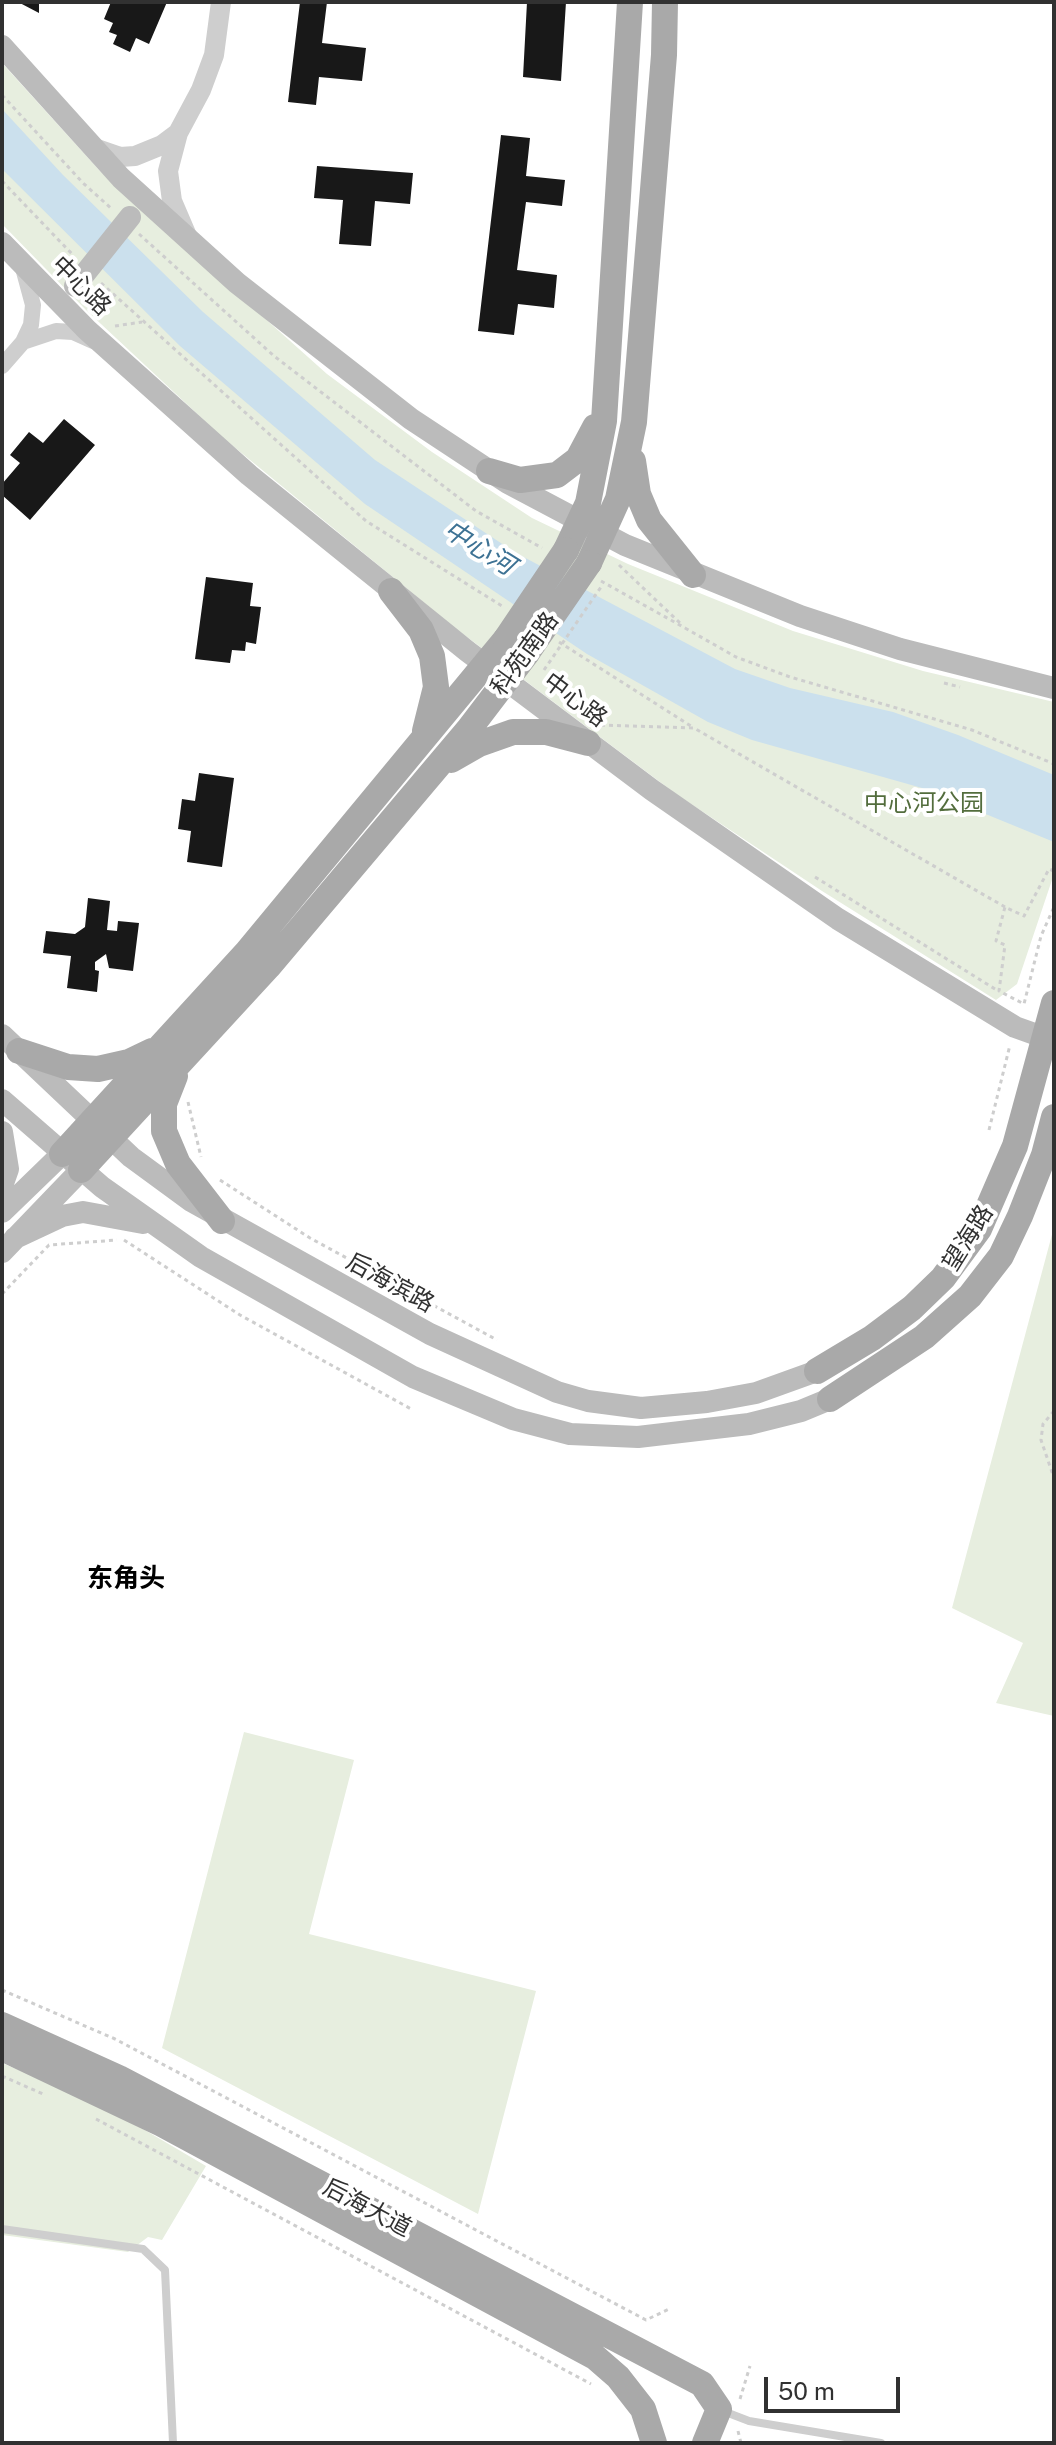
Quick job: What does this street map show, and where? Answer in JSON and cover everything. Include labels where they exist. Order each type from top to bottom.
[{"type":"main road","name":"科苑南路","points":[[583,563],[580,523],[600,447],[606,397],[630,2]]},
{"type":"main road","name":"科苑南路","points":[[72,1162],[102,1130],[165,1043],[419,746],[496,673],[526,654],[604,535],[623,484],[634,422],[665,2]]},
{"type":"main road","points":[[2,46],[89,145],[191,243],[347,371],[489,471],[580,523],[693,575],[800,616],[900,649],[1054,688]]},
{"type":"main road","points":[[121,178],[127,218]]},
{"type":"main road","points":[[71,315],[70,299],[79,276],[127,218],[142,211],[159,214]]},
{"type":"main road","name":"中心路","points":[[2,243],[71,315],[249,475],[496,673],[597,738],[838,919],[1015,1027],[1049,1040]]},
{"type":"main road","points":[[38,281],[53,282],[79,276]]},
{"type":"main road","points":[[489,471],[520,480],[557,475],[578,459],[606,397]]},
{"type":"main road","points":[[634,422],[634,471],[644,510],[656,533],[693,575]]},
{"type":"main road","points":[[391,591],[421,630],[435,671],[431,717],[419,746]]},
{"type":"main road","name":"科苑南路","points":[[102,1130],[179,1067],[435,770],[496,673]]},
{"type":"main road","points":[[435,770],[479,744],[513,732],[597,738]]},
{"type":"main road","name":"望海路","points":[[817,1371],[912,1308],[943,1278],[979,1229],[1015,1146],[1049,1040],[1054,1003]]},
{"type":"main road","points":[[10,1043],[68,1067],[98,1069],[129,1062],[165,1043]]},
{"type":"main road","name":"后海滨路","points":[[10,1043],[143,1166],[222,1221],[430,1334],[557,1392],[588,1401],[641,1408],[707,1402],[756,1393],[817,1371]]},
{"type":"main road","points":[[179,1067],[164,1104],[164,1131],[178,1164],[222,1221]]},
{"type":"main road","points":[[2,1100],[72,1162],[157,1227],[255,1289],[413,1377],[513,1419],[570,1434],[638,1437],[749,1424],[801,1411],[830,1399]]},
{"type":"main road","name":"望海路","points":[[830,1399],[924,1337],[970,1296],[1001,1256],[1020,1216],[1044,1155],[1054,1117]]},
{"type":"main road","points":[[2,1132],[8,1169],[2,1186]]},
{"type":"main road","points":[[2,1212],[72,1162]]},
{"type":"main road","points":[[8,1245],[72,1162]]},
{"type":"main road","points":[[8,1245],[62,1216],[83,1212],[157,1227]]},
{"type":"main road","name":"后海大道","points":[[2,2025],[146,2092],[702,2384],[719,2409]]},
{"type":"main road","name":"后海大道","points":[[2,2048],[135,2110],[595,2357],[618,2377],[643,2409],[654,2443]]},
{"type":"main road","points":[[705,2443],[719,2409]]},
{"type":"street","points":[[191,243],[176,214],[168,185],[178,133],[201,90],[214,55],[221,2]]},
{"type":"street","points":[[89,145],[107,154],[135,156],[162,145],[178,133]]},
{"type":"street","points":[[2,366],[23,342],[33,305],[21,263]]},
{"type":"street","points":[[23,342],[56,331],[73,332],[106,347]]},
{"type":"lane","points":[[2,2229],[143,2249],[165,2270],[173,2443]]},
{"type":"lane","points":[[719,2409],[749,2421],[881,2443]]},
{"type":"path","points":[[2,95],[83,183],[127,218],[274,356],[476,511],[583,563],[685,628],[750,662],[972,730],[1054,764]]},
{"type":"path","points":[[2,181],[79,276],[366,521],[511,612]]},
{"type":"path","points":[[526,654],[583,563]]},
{"type":"path","points":[[616,563],[685,628]]},
{"type":"path","points":[[550,637],[694,728],[1024,916],[1049,869],[1054,871]]},
{"type":"path","points":[[597,738],[594,725],[694,728]]},
{"type":"path","points":[[810,873],[1024,1004]]},
{"type":"path","points":[[999,991],[1005,945],[996,941],[1005,907]]},
{"type":"path","points":[[989,1130],[1041,936],[1054,907]]},
{"type":"path","points":[[187,1100],[204,1170]]},
{"type":"path","points":[[217,1178],[310,1238],[497,1340]]},
{"type":"path","points":[[2,1294],[49,1245],[123,1239],[240,1315],[413,1410]]},
{"type":"path","points":[[1054,1411],[1043,1424],[1041,1440],[1054,1478]]},
{"type":"path","points":[[2,1990],[115,2039],[646,2320],[669,2309]]},
{"type":"path","points":[[2,2076],[52,2097]]},
{"type":"path","points":[[92,2117],[600,2389]]},
{"type":"green space","name":"中心河公园","points":[[2,63],[100,171],[327,374],[432,452],[532,518],[628,564],[793,631],[923,671],[1054,702],[1054,874],[1017,984],[996,1000],[822,891],[676,794],[455,628],[222,437],[86,310],[2,224]]},
{"type":"green space","points":[[1054,1227],[1054,1716],[996,1703],[1023,1643],[952,1608]]},
{"type":"green space","points":[[244,1732],[354,1760],[309,1934],[536,1991],[478,2214],[162,2048]]},
{"type":"green space","points":[[2,2063],[104,2106],[206,2166],[162,2240],[148,2237],[128,2252],[2,2235]]},
{"type":"water","name":"中心河","points":[[2,109],[63,175],[203,312],[375,460],[516,553],[735,669],[790,688],[893,712],[1054,775],[1054,842],[922,788],[752,740],[708,722],[587,654],[365,504],[180,346],[2,169]]},
{"type":"building","points":[[18,2],[39,2],[39,13]]},
{"type":"building","points":[[111,2],[167,2],[149,44],[136,38],[130,52],[113,44],[117,35],[109,32],[113,23],[104,19]]},
{"type":"building","points":[[300,2],[327,2],[322,43],[366,48],[362,81],[319,77],[316,105],[288,102]]},
{"type":"building","points":[[527,2],[566,2],[561,81],[523,77]]},
{"type":"building","points":[[501,135],[530,138],[526,176],[565,180],[562,206],[526,202],[517,270],[557,275],[554,308],[518,304],[514,335],[478,331]]},
{"type":"building","points":[[317,166],[413,173],[410,204],[375,201],[371,246],[339,244],[343,200],[314,198]]},
{"type":"building","points":[[64,419],[95,445],[30,520],[2,495],[2,484],[20,463],[10,455],[29,432],[43,443]]},
{"type":"building","points":[[206,577],[253,583],[250,606],[261,607],[256,644],[246,642],[245,651],[232,650],[230,663],[195,659]]},
{"type":"building","points":[[199,773],[234,778],[222,867],[187,862],[191,831],[178,829],[182,799],[195,801]]},
{"type":"building","points":[[88,898],[110,901],[107,930],[117,931],[118,921],[139,923],[133,971],[109,968],[106,954],[95,962],[95,970],[99,971],[97,992],[67,988],[71,956],[43,953],[46,931],[75,934],[85,927]]},
{"type":"district","name":"东角头","points":[[126,1579]]}]
